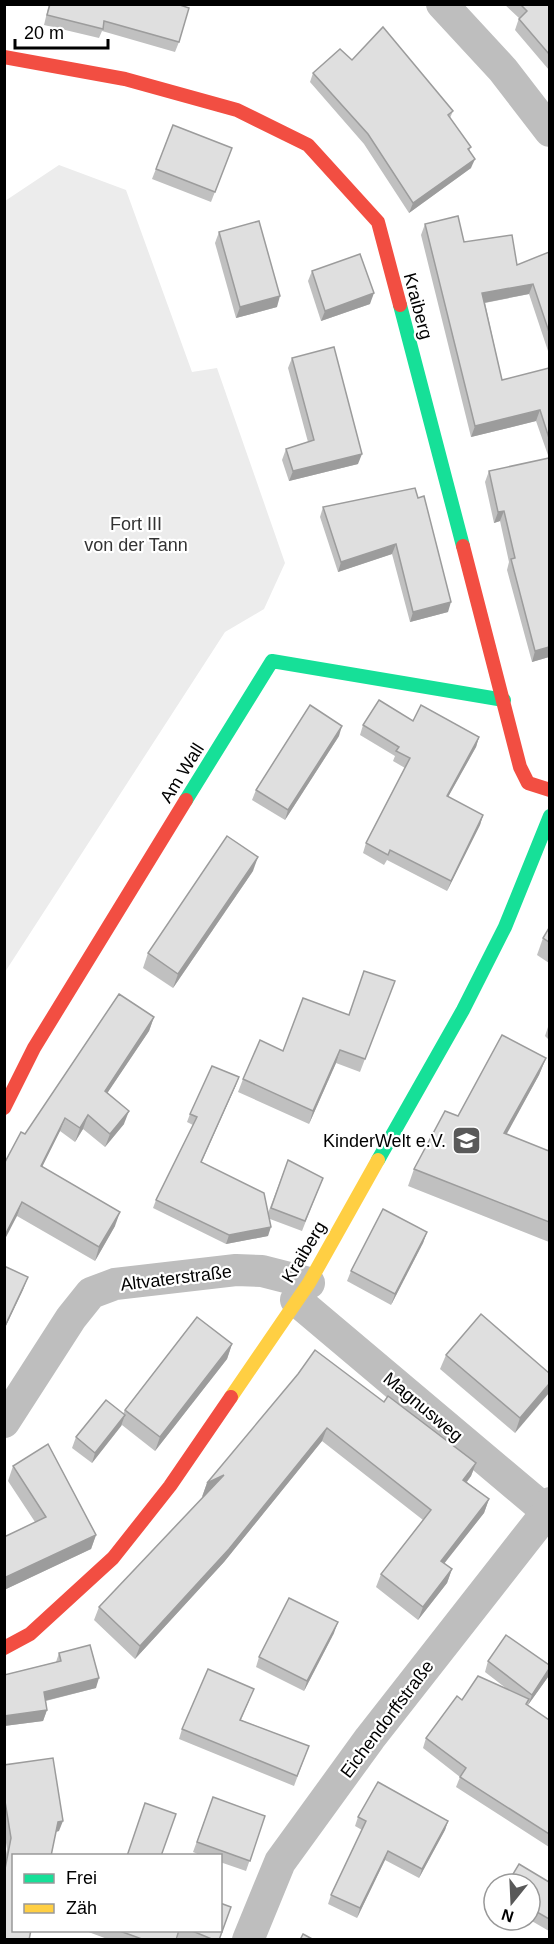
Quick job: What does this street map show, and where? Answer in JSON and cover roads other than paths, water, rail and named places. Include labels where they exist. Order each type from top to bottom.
[{"type":"street","points":[[442,4],[503,70],[549,131]]},
{"type":"street","name":"Kraiberg","points":[[4,57],[125,79],[237,110],[308,145],[378,222],[520,767],[528,783],[549,790]]},
{"type":"street","name":"Am Wall","points":[[4,1108],[34,1048],[272,661],[504,700]]},
{"type":"street","name":"Kraiberg","points":[[4,1648],[30,1634],[113,1558],[170,1486],[302,1291],[468,1000],[505,927],[549,816]]},
{"type":"street","name":"Altvaterstraße","points":[[4,1422],[71,1318],[91,1293],[115,1284],[236,1270],[262,1271],[302,1291]]},
{"type":"street","name":"Magnusweg","points":[[302,1291],[549,1510]]},
{"type":"street","name":"Eichendorffstraße","points":[[248,1940],[280,1862],[370,1738],[549,1510]]},
{"type":"place","name":"KinderWelt e.V.","points":[[467,1141]]},
{"type":"park label","name":"Fort III von der Tann","points":[[136,534]]}]
